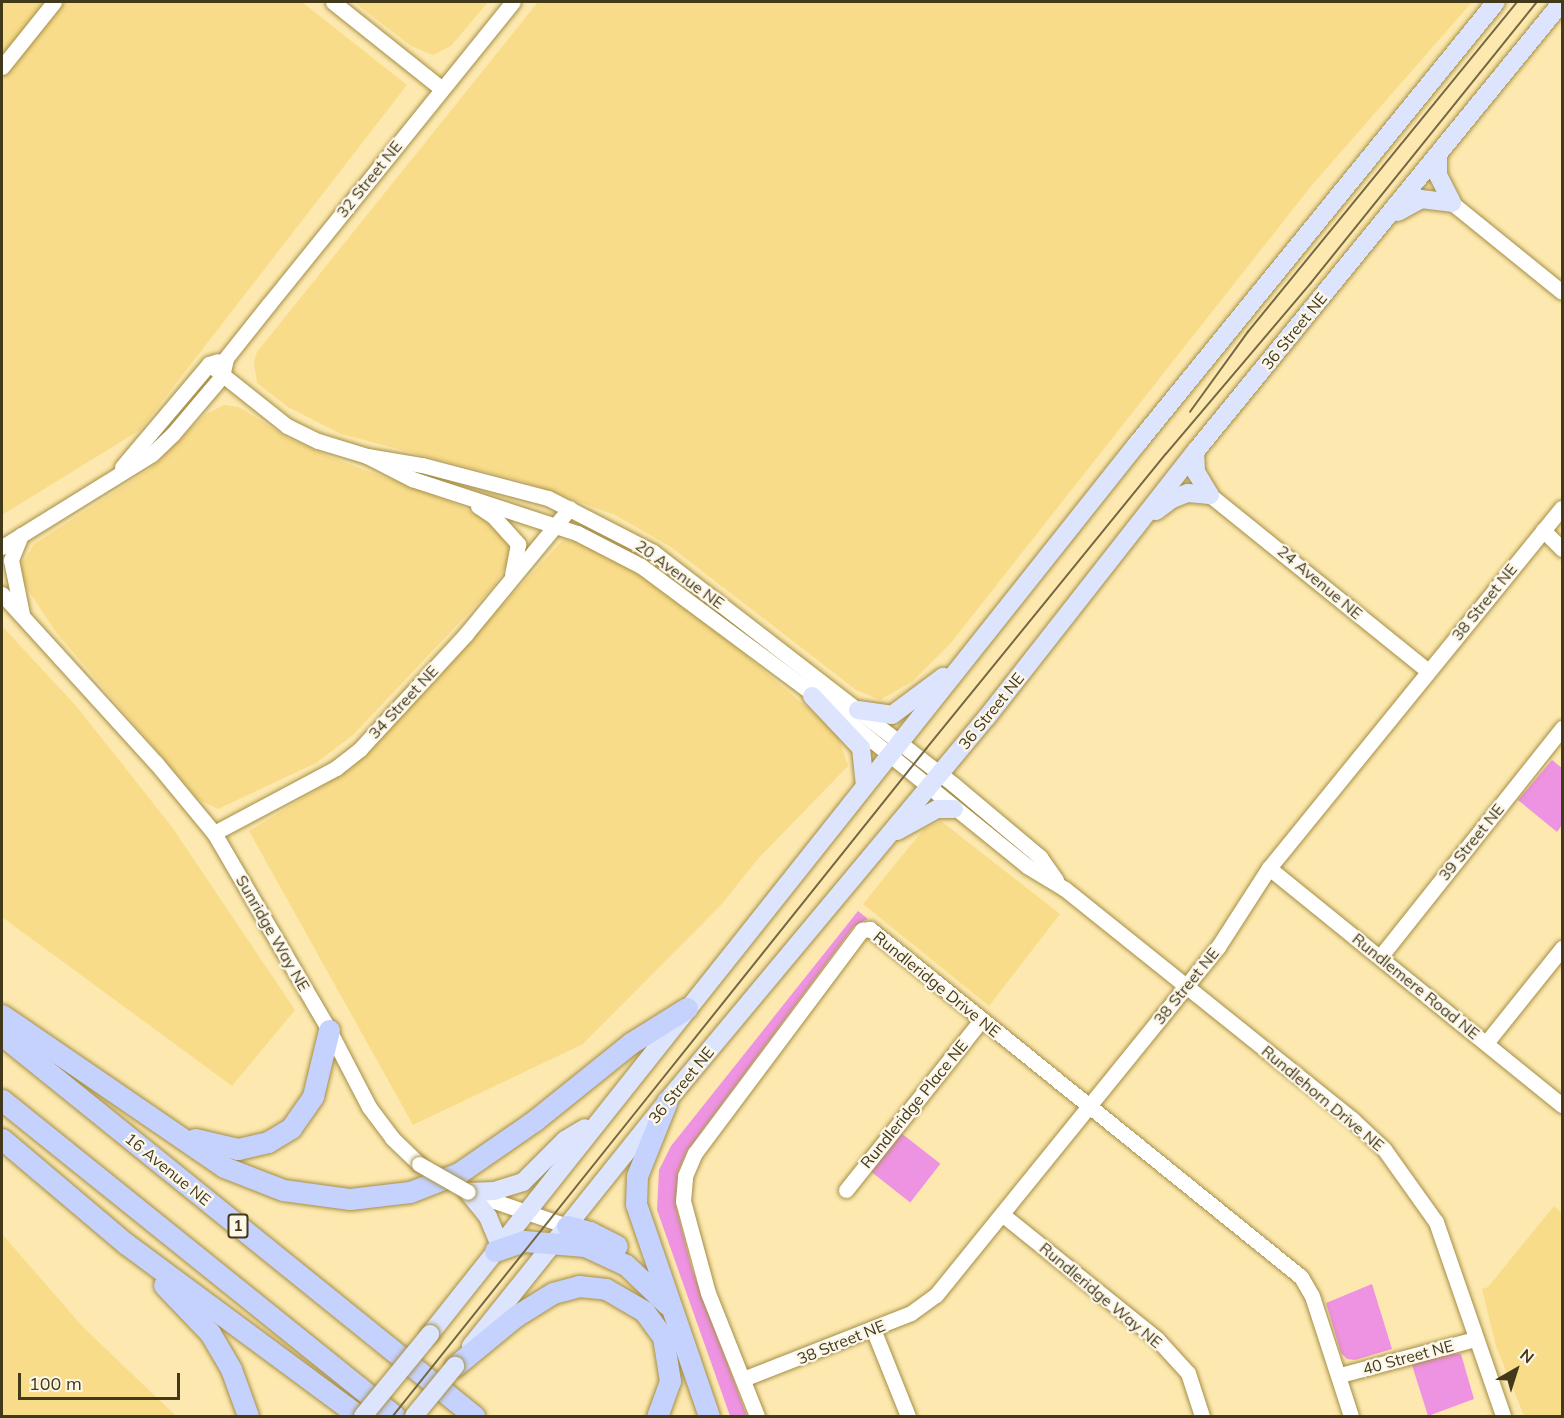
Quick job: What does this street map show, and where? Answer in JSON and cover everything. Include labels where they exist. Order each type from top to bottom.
[{"type":"highway","points":[[2,1015],[224,1167],[283,1190],[350,1199],[410,1192],[459,1173],[509,1140],[631,1043],[687,1008]]},
{"type":"highway","points":[[161,1125],[226,1148],[254,1146],[280,1136],[301,1117],[313,1096],[329,1030]]},
{"type":"highway","name":"16 Avenue NE","points":[[2,1035],[474,1416]]},
{"type":"highway","points":[[2,1100],[394,1416]]},
{"type":"highway","points":[[667,1101],[657,1136],[642,1161],[636,1191],[644,1235],[672,1301],[709,1416]]},
{"type":"highway","points":[[2,1139],[125,1243],[361,1416]]},
{"type":"highway","points":[[497,1248],[561,1233],[591,1232],[626,1253],[658,1282],[672,1301]]},
{"type":"highway","points":[[561,1233],[626,1265],[657,1292],[681,1327]]},
{"type":"highway","points":[[125,1243],[210,1333],[231,1369],[248,1416]]},
{"type":"highway","points":[[455,1366],[547,1296],[579,1286],[606,1289],[644,1311],[663,1337],[670,1382],[657,1416]]},
{"type":"highway","points":[[415,1368],[439,1380],[487,1416]]},
{"type":"main road","points":[[361,1416],[430,1334],[596,1121],[1496,2]]},
{"type":"main road","name":"36 Street NE","points":[[414,1416],[667,1101],[934,781],[1195,452],[1562,2]]},
{"type":"main road","points":[[1438,156],[1438,175],[1452,203]]},
{"type":"main road","points":[[1378,228],[1413,201],[1431,198],[1452,203]]},
{"type":"main road","points":[[1195,452],[1196,472],[1210,495]]},
{"type":"main road","points":[[1133,529],[1172,499],[1196,492],[1210,495]]},
{"type":"main road","points":[[858,710],[891,715],[966,660]]},
{"type":"main road","points":[[812,696],[861,748],[865,786]]},
{"type":"main road","points":[[888,836],[937,808],[954,809]]},
{"type":"main road","points":[[468,1192],[494,1191],[523,1182],[565,1140],[596,1121]]},
{"type":"main road","points":[[468,1192],[488,1217],[497,1248]]},
{"type":"street","points":[[2,67],[54,2]]},
{"type":"street","points":[[333,2],[442,89]]},
{"type":"street","name":"32 Street NE","points":[[2,547],[116,474],[152,454],[222,376],[226,358],[513,2]]},
{"type":"street","points":[[1452,203],[1563,292]]},
{"type":"street","points":[[209,364],[226,358]]},
{"type":"street","name":"32 Street NE","points":[[116,474],[209,364]]},
{"type":"street","name":"20 Avenue NE","points":[[209,364],[287,426],[367,456],[412,479],[597,541],[641,566],[812,696],[895,749],[919,759]]},
{"type":"street","name":"20 Avenue NE","points":[[367,456],[495,483],[570,508],[626,535],[675,566],[858,710],[895,749],[909,771]]},
{"type":"street","points":[[462,495],[493,516],[518,544],[508,585]]},
{"type":"street","name":"24 Avenue NE","points":[[1210,495],[1428,671]]},
{"type":"street","name":"34 Street NE","points":[[214,833],[336,768],[360,749],[508,585],[570,508]]},
{"type":"street","name":"38 Street NE","points":[[743,1379],[910,1313],[936,1295],[1186,986],[1227,933],[1269,868],[1563,508]]},
{"type":"street","points":[[1543,530],[1563,549]]},
{"type":"street","points":[[21,535],[11,560],[23,617]]},
{"type":"street","name":"Sunridge Way NE","points":[[2,594],[156,763],[214,833],[329,1030],[369,1107],[392,1138],[419,1164],[468,1192],[525,1213],[561,1233]]},
{"type":"street","name":"39 Street NE","points":[[1380,957],[1563,728]]},
{"type":"street","name":"Rundlehorn Drive NE","points":[[919,759],[954,809],[1059,885],[1384,1149],[1436,1222],[1503,1416]]},
{"type":"street","name":"Rundlehorn Drive NE","points":[[909,771],[934,781],[1040,857],[1059,885]]},
{"type":"street","name":"Rundlemere Road NE","points":[[1269,868],[1563,1105]]},
{"type":"street","name":"Rundleridge Drive NE","points":[[757,1416],[708,1293],[683,1201],[685,1176],[695,1153],[862,930],[870,929],[1301,1277],[1312,1296],[1340,1375],[1351,1416]]},
{"type":"street","points":[[1486,1043],[1563,948]]},
{"type":"street","name":"Rundleridge Place NE","points":[[846,1190],[982,1019]]},
{"type":"street","name":"Rundleridge Way NE","points":[[1003,1215],[1157,1339],[1188,1373],[1202,1416]]},
{"type":"street","points":[[873,1329],[908,1416]]},
{"type":"street","name":"40 Street NE","points":[[1340,1375],[1475,1340]]},
{"type":"shaded area","points":[[2,2],[302,2],[407,85],[140,430],[2,515]]},
{"type":"shaded area","points":[[354,2],[488,2],[451,46],[433,55],[411,46]]},
{"type":"shaded area","points":[[538,2],[1472,2],[1312,185],[950,644],[913,681],[880,700],[856,690],[671,547],[615,515],[522,481],[341,434],[288,407],[257,383],[254,362],[257,352]]},
{"type":"shaded area","points":[[224,405],[239,407],[288,438],[330,457],[444,499],[492,521],[512,546],[511,557],[494,586],[353,735],[316,763],[218,809],[198,799],[55,631],[21,579],[21,565],[34,544],[150,469],[206,414]]},
{"type":"shaded area","points":[[563,540],[578,542],[616,558],[731,643],[837,733],[848,766],[757,860],[721,905],[583,1044],[413,1125],[249,831],[352,768]]},
{"type":"shaded area","points":[[2,626],[77,707],[172,827],[295,1010],[232,1086],[2,917]]},
{"type":"shaded area","points":[[1552,760],[1562,768],[1562,825],[1557,832],[1518,800]]},
{"type":"shaded area","points":[[941,821],[1060,914],[989,1006],[863,904],[923,830]]},
{"type":"shaded area","points":[[858,911],[868,919],[854,926],[687,1151],[678,1172],[676,1207],[692,1269],[747,1416],[730,1416],[657,1210],[659,1170],[671,1146]]},
{"type":"shaded area","points":[[901,1133],[940,1164],[910,1202],[871,1172]]},
{"type":"shaded area","points":[[1554,1206],[1562,1213],[1562,1416],[1524,1416],[1496,1346],[1482,1289],[1488,1287]]},
{"type":"shaded area","points":[[2,1234],[83,1327],[176,1416],[2,1416]]},
{"type":"shaded area","points":[[1372,1284],[1392,1349],[1355,1360],[1347,1359],[1341,1353],[1326,1303]]},
{"type":"shaded area","points":[[1452,1353],[1461,1354],[1474,1399],[1428,1416],[1412,1365]]},
{"type":"tram line","points":[[1190,412],[1248,332],[1517,2]]},
{"type":"tram line","points":[[393,1416],[926,749],[1166,454],[1311,283],[1537,2]]}]
